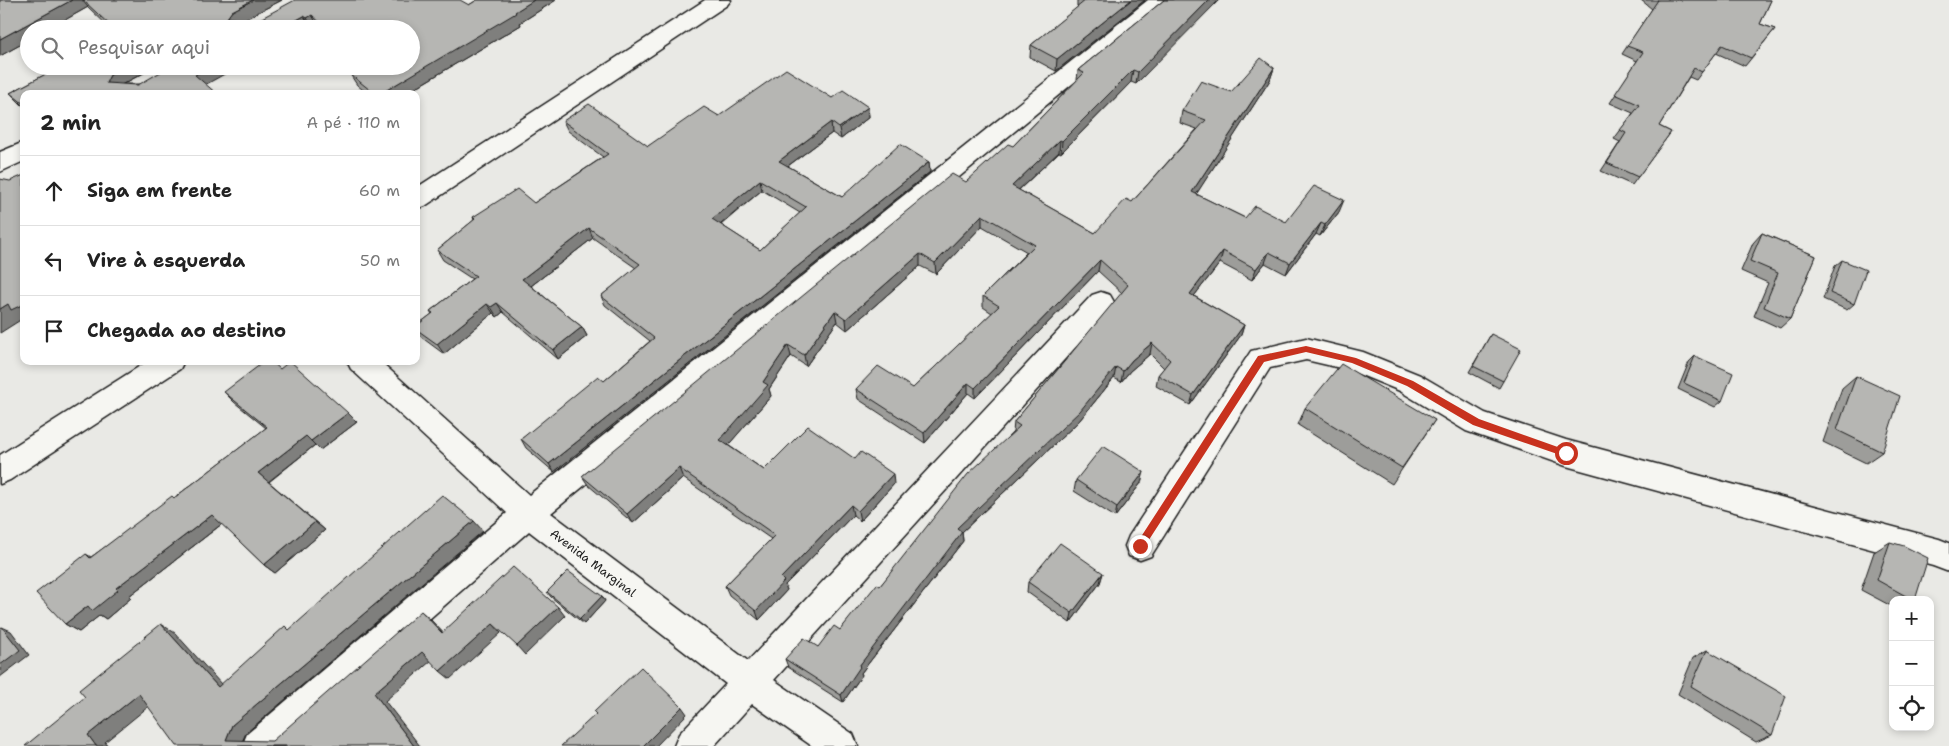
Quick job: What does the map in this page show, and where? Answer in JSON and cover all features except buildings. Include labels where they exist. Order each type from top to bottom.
[{"type":"main road","points":[[420,197],[720,0]]},
{"type":"main road","points":[[259,746],[528,513],[1161,0]]},
{"type":"main road","points":[[0,163],[20,152]]},
{"type":"main road","points":[[691,746],[1101,302]]},
{"type":"main road","points":[[1140,546],[1261,359],[1306,349],[1361,364],[1410,383],[1476,422],[1566,453],[1939,553],[1949,558]]},
{"type":"main road","points":[[0,470],[164,365]]},
{"type":"main road","name":"Avenida Marginal","points":[[365,365],[528,513],[749,682],[841,746]]},
{"type":"route","points":[[1140,546],[1261,359],[1306,349],[1353,360],[1410,383],[1476,422],[1566,453]]}]
